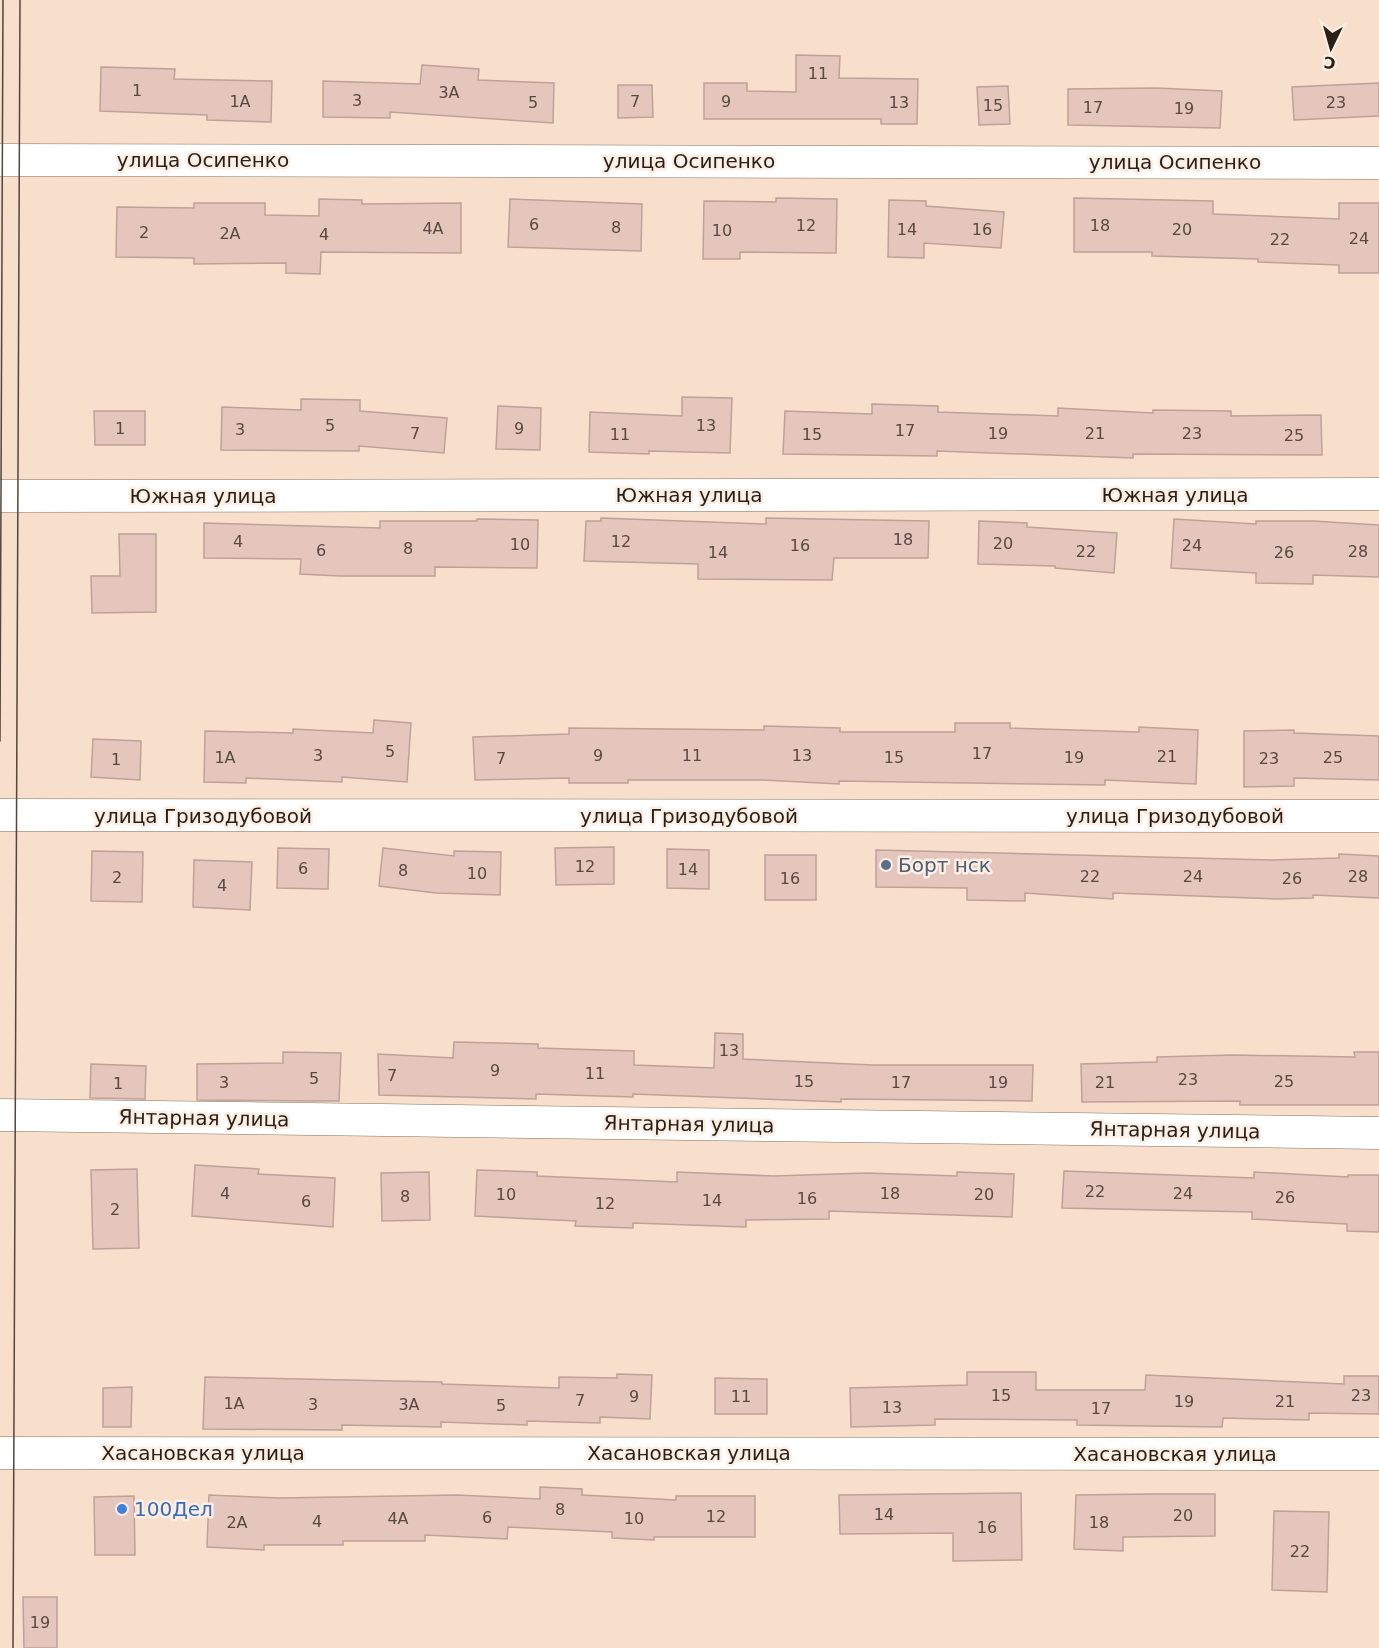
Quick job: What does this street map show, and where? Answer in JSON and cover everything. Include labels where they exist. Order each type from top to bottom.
[{"type":"street","name":"улица Осипенко","points":[[0,160],[1379,163]]},
{"type":"street","name":"Южная улица","points":[[0,496],[1379,494]]},
{"type":"street","name":"улица Гризодубовой","points":[[0,815],[1379,816]]},
{"type":"street","name":"Янтарная улица","points":[[0,1115],[1379,1133]]},
{"type":"street","name":"Хасановская улица","points":[[0,1453],[1379,1454]]},
{"type":"building","points":[[796,55],[840,56],[839,78],[918,79],[917,124],[881,124],[881,119],[704,119],[704,83],[747,83],[747,91],[796,92]]},
{"type":"building","points":[[422,65],[479,69],[478,80],[554,83],[553,123],[390,112],[390,118],[323,117],[323,81],[420,84]]},
{"type":"building","points":[[101,67],[175,69],[174,79],[272,81],[271,122],[207,120],[207,115],[100,111]]},
{"type":"building","points":[[1379,83],[1379,116],[1294,120],[1292,87]]},
{"type":"building","points":[[618,85],[652,85],[653,117],[618,118]]},
{"type":"building","points":[[1008,86],[1010,124],[979,125],[977,87]]},
{"type":"building","points":[[1156,88],[1222,91],[1220,128],[1068,125],[1068,89]]},
{"type":"building","points":[[776,198],[837,199],[836,253],[740,252],[740,259],[703,259],[704,201],[776,202]]},
{"type":"building","points":[[1074,198],[1213,201],[1213,214],[1339,219],[1339,203],[1379,203],[1379,273],[1339,273],[1339,265],[1258,262],[1258,259],[1152,256],[1152,252],[1074,252]]},
{"type":"building","points":[[319,199],[362,200],[362,204],[461,203],[461,253],[321,252],[320,274],[286,273],[286,263],[194,264],[194,258],[116,257],[117,207],[194,208],[194,203],[265,203],[265,215],[319,216]]},
{"type":"building","points":[[510,199],[642,204],[641,251],[508,247]]},
{"type":"building","points":[[889,200],[926,201],[926,206],[1004,212],[1001,248],[924,243],[924,258],[888,257]]},
{"type":"building","points":[[682,397],[732,398],[730,453],[589,452],[590,412],[682,416]]},
{"type":"building","points":[[301,399],[360,400],[360,411],[447,418],[444,453],[359,446],[359,451],[221,450],[222,407],[301,410]]},
{"type":"building","points":[[872,404],[938,406],[938,412],[1058,416],[1058,408],[1153,413],[1153,410],[1231,411],[1231,416],[1321,415],[1322,455],[1133,454],[1133,458],[937,451],[937,456],[783,454],[785,411],[872,414]]},
{"type":"building","points":[[498,406],[541,408],[540,450],[496,449]]},
{"type":"building","points":[[94,411],[145,411],[145,445],[95,445]]},
{"type":"building","points":[[601,518],[766,524],[766,518],[929,521],[928,558],[834,558],[832,580],[698,579],[698,564],[584,561],[586,521],[601,521]]},
{"type":"building","points":[[477,519],[538,520],[537,568],[435,567],[435,576],[340,576],[300,574],[301,559],[204,558],[204,523],[380,528],[380,521],[477,521]]},
{"type":"building","points":[[1174,519],[1256,524],[1256,521],[1313,521],[1379,525],[1379,577],[1313,575],[1313,584],[1256,583],[1256,573],[1171,568]]},
{"type":"building","points":[[979,521],[1027,523],[1027,527],[1117,533],[1114,573],[1055,568],[1055,566],[978,564]]},
{"type":"building","points":[[119,534],[156,534],[156,612],[92,613],[91,576],[120,576]]},
{"type":"building","points":[[374,720],[411,723],[407,782],[342,777],[342,782],[246,778],[246,783],[204,782],[205,731],[293,733],[293,729],[373,733]]},
{"type":"building","points":[[955,723],[1010,723],[1010,728],[1139,732],[1139,727],[1198,730],[1196,784],[1105,780],[1105,785],[839,781],[839,784],[763,780],[628,780],[628,783],[569,783],[569,778],[475,780],[473,737],[569,734],[569,728],[764,730],[764,726],[840,728],[840,732],[955,732]]},
{"type":"building","points":[[1294,730],[1294,733],[1379,736],[1379,780],[1294,778],[1294,786],[1244,787],[1244,731]]},
{"type":"building","points":[[93,739],[141,741],[140,780],[91,777]]},
{"type":"building","points":[[614,847],[614,884],[556,885],[555,848]]},
{"type":"building","points":[[278,848],[329,849],[328,889],[277,888]]},
{"type":"building","points":[[383,848],[454,856],[454,851],[501,852],[500,895],[436,893],[379,886]]},
{"type":"building","points":[[667,849],[709,850],[709,889],[667,888]]},
{"type":"building","points":[[876,850],[1271,860],[1339,858],[1339,854],[1379,856],[1379,898],[1313,895],[1313,898],[1277,899],[1113,893],[1113,899],[1025,893],[1025,901],[967,900],[967,888],[876,887]]},
{"type":"building","points":[[92,851],[143,852],[142,902],[91,901]]},
{"type":"building","points":[[765,855],[816,855],[816,900],[765,900]]},
{"type":"building","points":[[194,860],[252,862],[250,910],[193,907]]},
{"type":"building","points":[[715,1033],[743,1034],[743,1059],[873,1065],[1033,1065],[1032,1101],[841,1099],[841,1102],[633,1094],[633,1097],[536,1094],[536,1099],[379,1095],[378,1054],[453,1058],[454,1042],[538,1044],[538,1048],[634,1051],[634,1065],[714,1068]]},
{"type":"building","points":[[283,1052],[341,1053],[339,1101],[197,1100],[197,1064],[283,1063]]},
{"type":"building","points":[[1354,1052],[1379,1052],[1379,1105],[1240,1105],[1240,1101],[1082,1102],[1081,1064],[1157,1062],[1157,1057],[1232,1055],[1355,1057]]},
{"type":"building","points":[[91,1064],[146,1066],[145,1099],[90,1098]]},
{"type":"building","points":[[195,1165],[259,1169],[258,1174],[335,1178],[333,1227],[192,1216]]},
{"type":"building","points":[[137,1169],[139,1248],[93,1249],[91,1170]]},
{"type":"building","points":[[477,1170],[537,1172],[537,1176],[677,1182],[677,1172],[773,1176],[867,1173],[957,1176],[957,1172],[1014,1174],[1012,1217],[829,1211],[829,1219],[746,1220],[746,1227],[633,1223],[633,1228],[575,1226],[576,1221],[475,1216]]},
{"type":"building","points":[[1064,1171],[1254,1178],[1254,1172],[1348,1177],[1348,1175],[1379,1175],[1379,1232],[1347,1231],[1347,1224],[1252,1219],[1252,1212],[1062,1208]]},
{"type":"building","points":[[429,1172],[430,1220],[382,1221],[381,1173]]},
{"type":"building","points":[[967,1372],[1036,1372],[1036,1390],[1145,1390],[1146,1375],[1344,1384],[1344,1376],[1379,1376],[1379,1414],[1309,1413],[1309,1420],[1223,1418],[1222,1427],[1077,1425],[1077,1420],[935,1419],[935,1425],[851,1427],[850,1388],[967,1385]]},
{"type":"building","points":[[617,1374],[652,1375],[650,1419],[600,1417],[600,1423],[527,1421],[527,1425],[441,1422],[441,1427],[342,1425],[342,1430],[203,1429],[205,1377],[442,1382],[442,1384],[559,1388],[559,1377],[617,1378]]},
{"type":"building","points":[[715,1378],[767,1379],[767,1414],[715,1414]]},
{"type":"building","points":[[132,1387],[131,1427],[103,1427],[103,1388]]},
{"type":"building","points":[[540,1487],[582,1489],[582,1495],[676,1500],[676,1496],[755,1496],[755,1537],[654,1537],[654,1540],[612,1538],[612,1532],[508,1527],[507,1539],[425,1535],[425,1541],[343,1541],[343,1545],[264,1545],[264,1550],[207,1547],[209,1495],[280,1498],[457,1495],[540,1499]]},
{"type":"building","points":[[1021,1493],[1022,1560],[953,1561],[953,1533],[840,1534],[839,1495]]},
{"type":"building","points":[[1215,1494],[1215,1536],[1123,1537],[1123,1551],[1074,1549],[1076,1495]]},
{"type":"building","points":[[134,1496],[135,1555],[95,1555],[94,1497]]},
{"type":"building","points":[[1274,1511],[1329,1512],[1327,1592],[1272,1590]]},
{"type":"building","points":[[23,1597],[57,1597],[57,1648],[24,1648]]},
{"type":"tram line","points":[[0,741],[3,0]]},
{"type":"tram line","points":[[13,1648],[20,0]]},
{"type":"place","name":"Борт нск","points":[[886,865]]},
{"type":"place","name":"100Дел","points":[[122,1509]]}]
